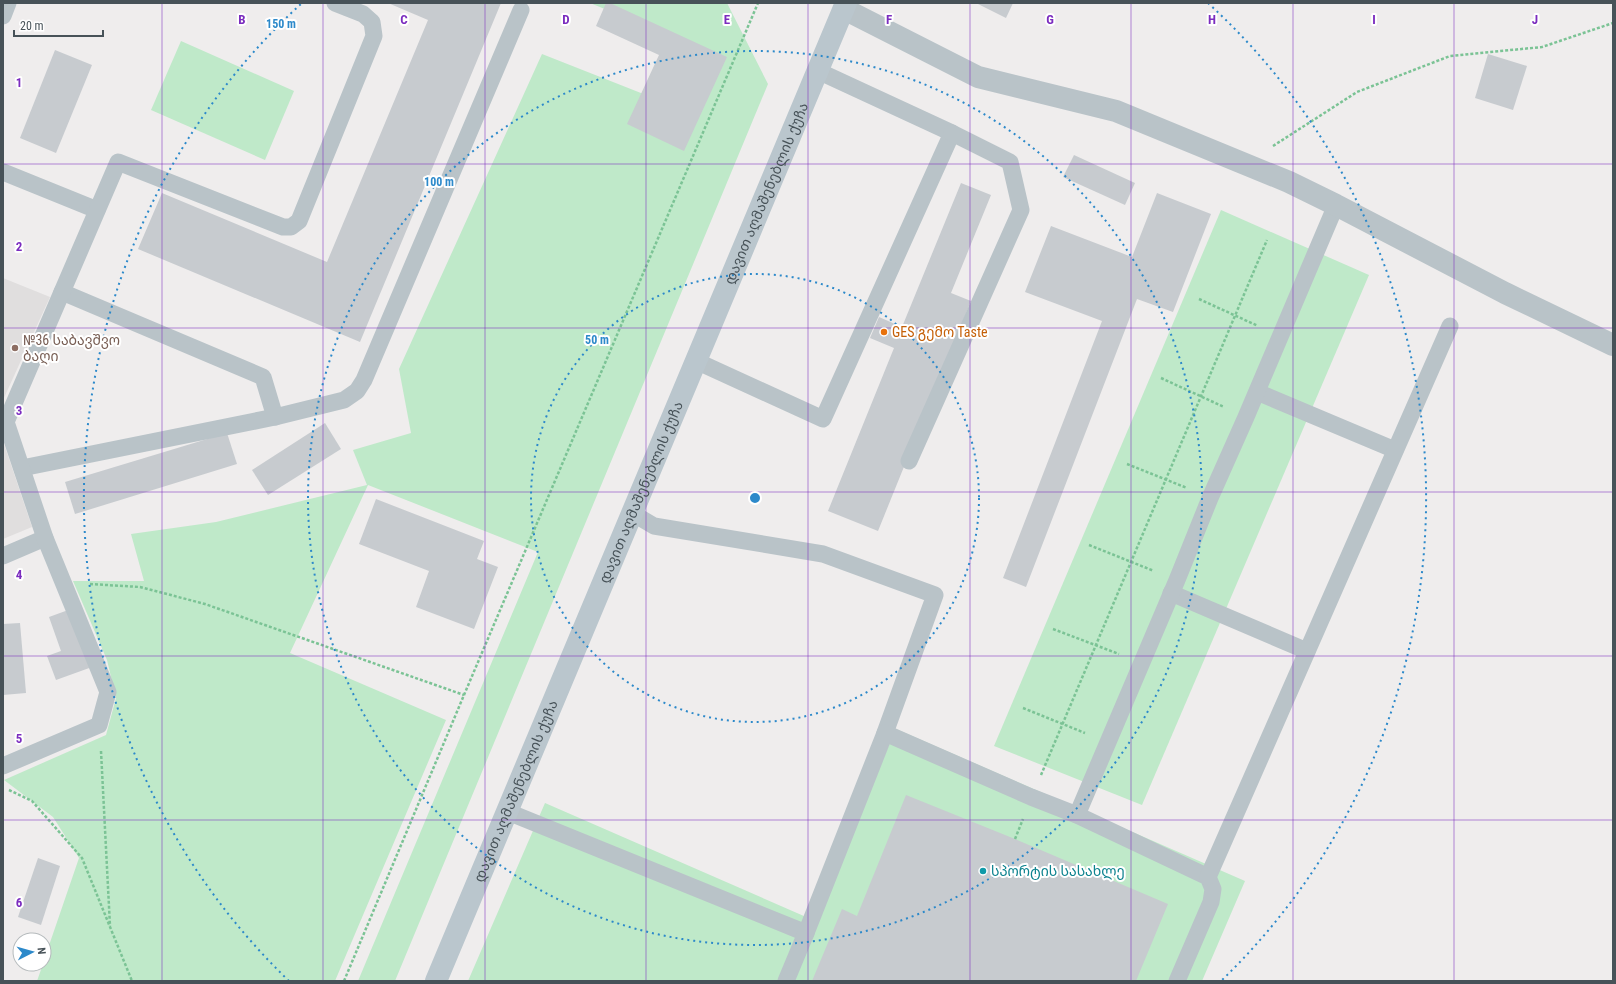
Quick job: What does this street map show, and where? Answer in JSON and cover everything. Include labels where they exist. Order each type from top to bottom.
[{"type":"main road","name":"დავით აღმაშენებლის ქუჩა","points":[[436,981],[818,71],[840,5]]},
{"type":"street","points":[[840,5],[978,77],[1116,111],[1289,182],[1613,345]]},
{"type":"lane","points":[[3,16],[8,3]]},
{"type":"lane","points":[[3,766],[99,724],[108,692],[45,538],[6,422],[97,210],[118,162],[283,227],[291,227],[299,221],[374,36],[372,22],[363,14],[335,3]]},
{"type":"lane","points":[[22,468],[275,417],[344,400],[358,391],[521,10]]},
{"type":"lane","points":[[818,71],[952,133],[1010,162],[1022,210],[909,461]]},
{"type":"lane","points":[[696,361],[823,419],[952,133]]},
{"type":"lane","points":[[3,172],[97,210]]},
{"type":"lane","points":[[1077,815],[1174,587],[1210,498],[1257,392],[1336,205]]},
{"type":"lane","points":[[62,292],[263,377],[275,417]]},
{"type":"lane","points":[[1208,877],[1450,326]]},
{"type":"lane","points":[[1257,392],[1395,450]]},
{"type":"lane","points":[[632,513],[654,526],[823,554],[935,596],[885,733],[786,981]]},
{"type":"lane","points":[[3,556],[45,538]]},
{"type":"lane","points":[[1174,587],[1308,651]]},
{"type":"lane","points":[[885,733],[1031,797],[1077,815],[1208,877],[1213,889],[1212,902],[1177,981]]},
{"type":"lane","points":[[508,812],[806,933]]},
{"type":"path","points":[[344,981],[758,3]]},
{"type":"path","points":[[1246,164],[1357,92],[1450,56],[1542,47],[1613,23]]},
{"type":"path","points":[[1015,839],[1031,797],[1064,724],[1267,240]]},
{"type":"path","points":[[1198,298],[1281,336]]},
{"type":"path","points":[[1162,378],[1246,417]]},
{"type":"path","points":[[1127,464],[1167,479],[1210,498]]},
{"type":"path","points":[[1089,546],[1131,562],[1174,587]]},
{"type":"path","points":[[62,581],[140,588],[205,604],[464,695]]},
{"type":"path","points":[[1053,629],[1142,663]]},
{"type":"path","points":[[1023,708],[1108,742]]},
{"type":"path","points":[[99,724],[110,928]]},
{"type":"path","points":[[3,788],[32,801],[82,858],[132,981]]},
{"type":"shaded area","name":"№36 საბავშვო ბაღი","points":[[3,278],[50,297],[3,400]]},
{"type":"shaded area","points":[[3,441],[32,527],[3,539]]},
{"type":"green space","points":[[590,3],[727,3],[768,84],[395,981],[358,981],[538,552],[368,485],[290,653],[446,720],[335,981],[37,981],[40,972],[52,972],[52,937],[79,858],[53,817],[4,780],[106,735],[116,698],[107,660],[73,581],[144,581],[131,534],[216,522],[367,485],[353,450],[411,433],[399,369],[542,54],[646,95],[671,36]]},
{"type":"green space","points":[[181,41],[294,91],[265,160],[151,110]]},
{"type":"green space","points":[[1221,210],[1369,275],[1142,805],[994,746]]},
{"type":"green space","points":[[896,729],[1245,881],[1202,981],[468,981],[545,803],[813,920]]},
{"type":"building","points":[[388,3],[501,3],[360,342],[138,249],[162,193],[327,262],[428,20]]},
{"type":"building","points":[[606,3],[610,3],[727,57],[684,151],[627,124],[659,55],[596,26]]},
{"type":"building","points":[[976,3],[1013,3],[1006,18]]},
{"type":"building","points":[[55,50],[92,65],[56,153],[20,138]]},
{"type":"building","points":[[1488,54],[1527,66],[1513,110],[1475,98]]},
{"type":"building","points":[[1074,155],[1135,183],[1125,205],[1063,177]]},
{"type":"building","points":[[961,183],[991,195],[951,293],[971,301],[878,531],[828,511],[894,348],[870,338],[879,317],[902,327]]},
{"type":"building","points":[[1157,193],[1211,214],[1173,312],[1137,299],[1026,587],[1003,578],[1102,321],[1025,292],[1051,226],[1132,257]]},
{"type":"building","points":[[325,423],[341,449],[268,495],[252,470]]},
{"type":"building","points":[[227,433],[237,464],[75,514],[65,482]]},
{"type":"building","points":[[376,499],[484,541],[477,559],[498,567],[474,629],[416,607],[429,571],[359,544]]},
{"type":"building","points":[[71,609],[92,667],[56,680],[47,656],[61,651],[49,617]]},
{"type":"building","points":[[20,623],[26,693],[3,695],[3,624]]},
{"type":"building","name":"სპორტის სასახლე","points":[[906,795],[1015,839],[1168,904],[1136,981],[812,981],[842,909],[857,916]]},
{"type":"building","points":[[38,858],[60,866],[41,925],[18,917]]},
{"type":"place","name":"GES გემო Taste","points":[[884,332]]},
{"type":"place","name":"№36 საბავშვო ბაღი","points":[[15,348]]},
{"type":"place","name":"სპორტის სასახლე","points":[[983,871]]}]
